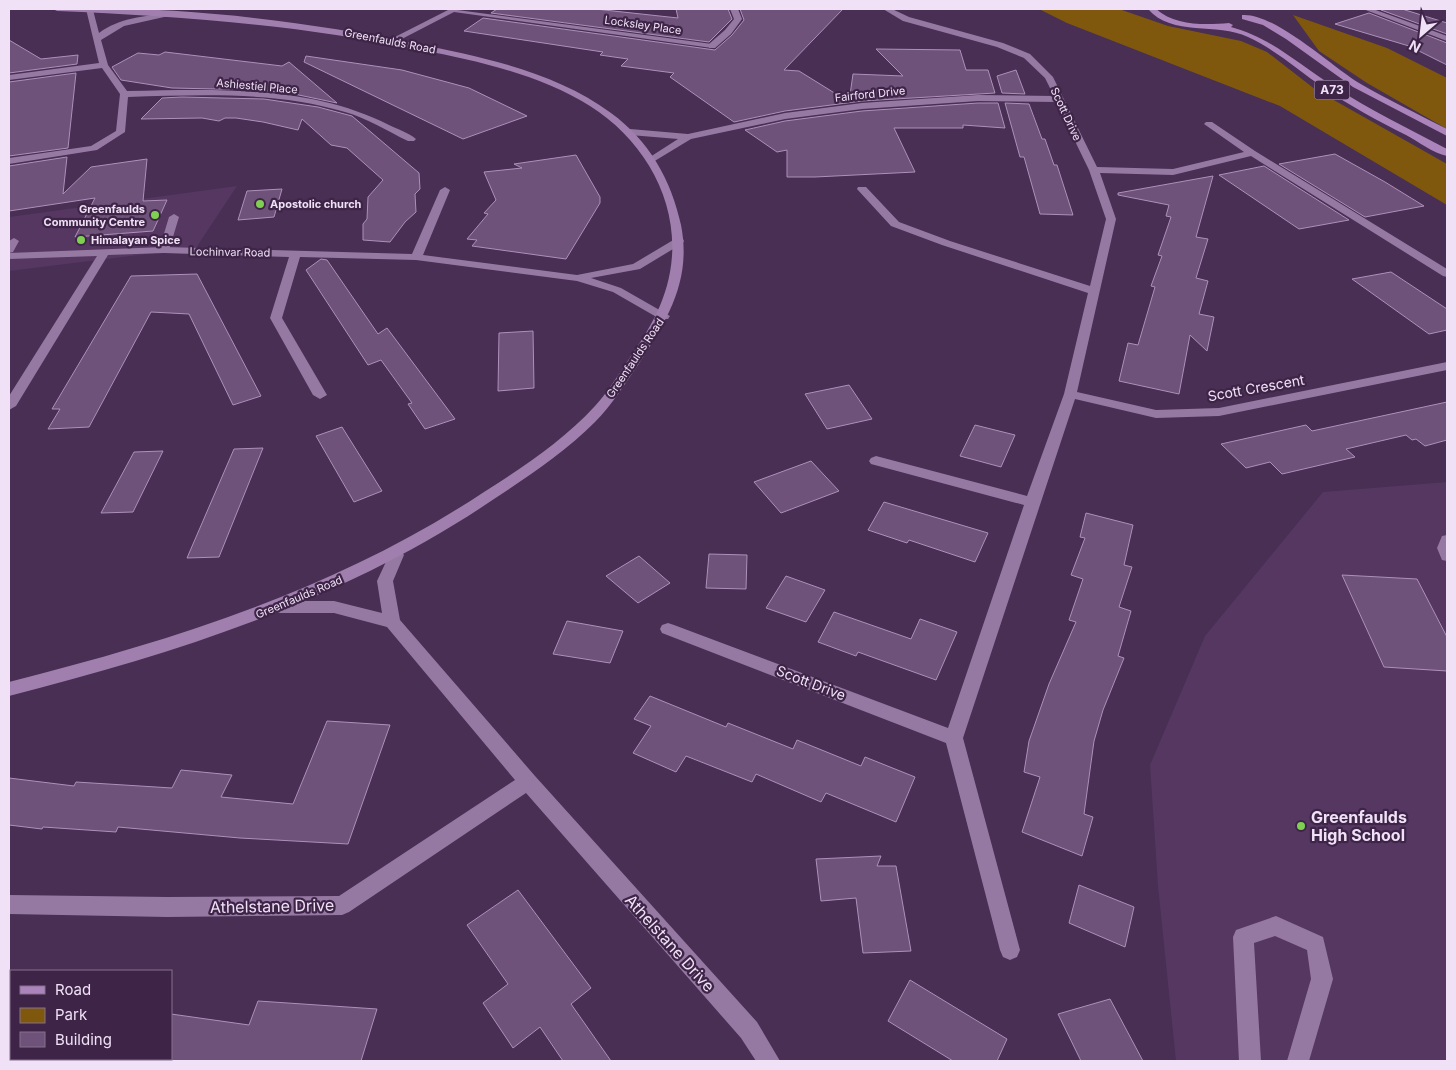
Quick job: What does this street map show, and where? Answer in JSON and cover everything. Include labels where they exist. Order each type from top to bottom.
[{"type":"main road","name":"A73","points":[[1146,9],[1153,10],[1160,16],[1181,23],[1220,26],[1248,34],[1268,44],[1350,101],[1447,153]]},
{"type":"main road","name":"A73","points":[[1220,26],[1241,21],[1242,13],[1266,23],[1356,84],[1447,133]]},
{"type":"street","name":"Greenfaulds Road","points":[[9,689],[104,666],[280,607],[396,554],[483,502],[557,448],[608,398],[664,316],[678,277],[679,241],[670,194],[653,159],[630,132],[594,105],[544,81],[475,58],[393,40],[311,27],[169,15],[57,9]]},
{"type":"street","points":[[393,40],[454,9]]},
{"type":"street","name":"Locksley Place","points":[[454,9],[712,46],[738,20],[734,9]]},
{"type":"street","name":"Scott Drive","points":[[668,629],[954,738],[1070,394],[1111,219],[1094,170],[1049,77],[1027,56],[1000,45],[906,19],[887,9]]},
{"type":"street","points":[[1367,9],[1447,38]]},
{"type":"street","points":[[9,162],[94,148],[120,132],[124,94],[104,65],[89,10]]},
{"type":"street","points":[[97,39],[102,34],[127,22],[169,15]]},
{"type":"street","points":[[9,78],[104,65]]},
{"type":"street","name":"Ashiestiel Place","points":[[124,94],[207,93],[286,97],[350,110],[411,140]]},
{"type":"street","name":"Fairford Drive","points":[[630,132],[688,137],[785,116],[862,106],[978,98],[1058,99]]},
{"type":"street","points":[[1209,124],[1252,153],[1447,274]]},
{"type":"street","name":"Fairford Drive","points":[[653,159],[688,137]]},
{"type":"street","points":[[1094,170],[1173,172],[1252,153]]},
{"type":"street","points":[[862,189],[895,224],[946,243],[1094,291]]},
{"type":"street","points":[[416,258],[445,190]]},
{"type":"street","points":[[164,250],[174,217]]},
{"type":"street","name":"Lochinvar Road","points":[[578,278],[636,267],[679,241]]},
{"type":"street","name":"Lochinvar Road","points":[[9,256],[164,250],[416,258],[578,278],[617,290],[664,316]]},
{"type":"street","points":[[9,406],[104,253]]},
{"type":"street","points":[[296,253],[276,318],[320,395]]},
{"type":"street","name":"Scott Crescent","points":[[1070,394],[1156,414],[1219,412],[1447,366]]},
{"type":"street","points":[[876,461],[1032,502]]},
{"type":"street","points":[[1447,540],[1445,548],[1447,556]]},
{"type":"street","points":[[280,607],[334,607],[392,622],[385,581],[396,554]]},
{"type":"street","name":"Athelstane Drive","points":[[392,622],[528,782],[749,1030],[769,1061]]},
{"type":"street","points":[[954,738],[1010,950]]},
{"type":"street","name":"Athelstane Drive","points":[[9,905],[167,907],[342,905],[528,782]]},
{"type":"street","points":[[1250,1061],[1243,937],[1276,926],[1316,944],[1322,980],[1298,1061]]},
{"type":"shaded area","points":[[237,186],[196,248],[9,271],[9,217]]},
{"type":"shaded area","name":"Greenfaulds High School","points":[[1447,482],[1447,1061],[1176,1061],[1158,886],[1150,765],[1205,636],[1323,492]]},
{"type":"green space","points":[[1039,9],[1119,9],[1168,26],[1241,41],[1267,52],[1316,90],[1447,164],[1447,205],[1280,106],[1067,23]]},
{"type":"green space","points":[[1293,15],[1387,48],[1447,78],[1447,129],[1367,83],[1319,51]]},
{"type":"building","points":[[497,9],[595,9],[678,18],[676,9],[728,9],[732,19],[709,42],[491,13]]},
{"type":"building","points":[[740,9],[843,9],[784,70],[799,71],[849,102],[853,74],[903,76],[876,49],[960,50],[966,70],[988,70],[995,93],[862,101],[785,111],[734,122],[670,77],[674,73],[621,66],[628,59],[600,55],[603,52],[464,31],[483,18],[715,50],[732,35],[744,20]]},
{"type":"building","points":[[1402,9],[1447,23],[1447,34],[1381,10]]},
{"type":"building","points":[[1369,13],[1447,43],[1447,65],[1409,46],[1335,24]]},
{"type":"building","points":[[9,40],[41,59],[78,55],[77,64],[9,73]]},
{"type":"building","points":[[165,52],[282,66],[289,62],[337,103],[294,94],[261,90],[172,88],[121,80],[112,67],[138,53],[159,55]]},
{"type":"building","points":[[306,56],[402,70],[469,88],[527,116],[463,139],[304,62]]},
{"type":"building","points":[[1016,70],[1025,94],[1002,93],[997,76]]},
{"type":"building","points":[[76,73],[68,148],[9,156],[9,82]]},
{"type":"building","points":[[162,98],[264,99],[318,107],[352,116],[419,173],[420,189],[415,194],[416,212],[405,222],[390,242],[363,240],[363,224],[367,219],[368,197],[383,180],[347,148],[331,145],[302,119],[298,130],[236,118],[225,118],[219,121],[202,118],[141,119]]},
{"type":"building","points":[[998,103],[1005,128],[963,125],[963,128],[894,128],[915,172],[787,177],[787,150],[777,152],[745,130],[785,121],[862,111]]},
{"type":"building","points":[[1005,103],[1029,104],[1042,139],[1045,139],[1054,165],[1057,165],[1073,215],[1040,214],[1024,157],[1020,157]]},
{"type":"building","points":[[1335,154],[1424,206],[1365,217],[1279,164]]},
{"type":"building","points":[[576,155],[600,197],[600,203],[566,259],[472,246],[477,240],[467,239],[488,214],[484,213],[496,200],[484,172],[522,168],[514,164]]},
{"type":"building","points":[[67,157],[63,194],[91,167],[147,159],[143,201],[167,200],[153,231],[75,237],[95,198],[9,211],[9,166]]},
{"type":"building","points":[[1264,166],[1349,220],[1299,229],[1219,175]]},
{"type":"building","points":[[1213,176],[1196,237],[1208,239],[1196,278],[1208,281],[1199,314],[1214,317],[1207,351],[1190,335],[1179,394],[1119,381],[1128,343],[1138,345],[1155,287],[1151,286],[1162,256],[1158,255],[1171,217],[1166,216],[1169,205],[1118,195],[1118,193]]},
{"type":"building","name":"Apostolic church","points":[[282,189],[274,217],[238,220],[247,191]]},
{"type":"building","points":[[321,259],[327,260],[378,334],[387,328],[455,419],[425,429],[408,404],[412,403],[381,360],[368,365],[306,270]]},
{"type":"building","points":[[1391,272],[1447,309],[1447,330],[1429,334],[1352,279]]},
{"type":"building","points":[[197,274],[261,396],[233,405],[189,314],[151,312],[89,427],[48,429],[60,409],[52,409],[131,276]]},
{"type":"building","points":[[533,331],[534,388],[498,391],[499,333]]},
{"type":"building","points":[[849,385],[872,419],[827,429],[805,394]]},
{"type":"building","points":[[1447,402],[1447,440],[1425,446],[1416,439],[1412,440],[1406,435],[1346,449],[1355,457],[1282,474],[1270,462],[1246,468],[1221,444],[1306,425],[1312,431]]},
{"type":"building","points":[[975,425],[1015,435],[1001,467],[960,456]]},
{"type":"building","points":[[342,427],[382,491],[354,502],[316,436]]},
{"type":"building","points":[[263,448],[219,557],[187,558],[234,449]]},
{"type":"building","points":[[163,451],[133,512],[101,513],[134,452]]},
{"type":"building","points":[[811,461],[839,491],[781,513],[754,482]]},
{"type":"building","points":[[884,502],[988,533],[975,562],[909,540],[907,543],[868,530]]},
{"type":"building","points":[[1086,513],[1133,525],[1124,565],[1132,567],[1119,607],[1131,611],[1118,656],[1124,658],[1103,710],[1094,741],[1084,814],[1093,817],[1082,856],[1022,832],[1040,777],[1024,772],[1029,741],[1049,684],[1076,622],[1069,620],[1083,579],[1071,575],[1085,538],[1080,537]]},
{"type":"building","points":[[709,554],[747,555],[746,589],[706,588]]},
{"type":"building","points":[[639,556],[670,583],[638,603],[606,576]]},
{"type":"building","points":[[1342,575],[1417,579],[1447,637],[1447,671],[1384,667]]},
{"type":"building","points":[[786,576],[825,590],[806,622],[766,608]]},
{"type":"building","points":[[834,612],[911,639],[920,619],[957,632],[936,680],[858,652],[856,656],[818,642]]},
{"type":"building","points":[[567,621],[623,631],[610,663],[553,654]]},
{"type":"building","points":[[650,696],[726,727],[728,723],[793,749],[797,740],[861,766],[865,757],[915,777],[896,822],[826,793],[821,802],[756,774],[752,782],[686,756],[676,772],[633,753],[651,726],[634,719]]},
{"type":"building","points":[[327,721],[390,725],[348,844],[240,838],[118,827],[116,832],[43,827],[42,829],[9,825],[9,778],[74,786],[76,782],[172,788],[181,770],[232,775],[221,797],[293,804]]},
{"type":"building","points":[[881,856],[877,866],[896,866],[911,951],[863,953],[856,898],[821,901],[816,859]]},
{"type":"building","points":[[1079,885],[1134,907],[1125,947],[1069,923]]},
{"type":"building","points":[[518,890],[591,988],[571,1004],[611,1061],[563,1061],[540,1027],[513,1048],[483,1003],[508,984],[467,925]]},
{"type":"building","points":[[910,980],[1007,1039],[997,1061],[953,1061],[888,1021]]},
{"type":"building","points":[[1110,999],[1143,1061],[1081,1061],[1058,1014]]},
{"type":"building","points":[[258,1001],[377,1009],[361,1061],[171,1061],[172,1014],[249,1025]]},
{"type":"place","name":"Apostolic church","points":[[260,204]]},
{"type":"place","name":"Greenfaulds Community Centre","points":[[155,215]]},
{"type":"place","name":"Himalayan Spice","points":[[81,240]]},
{"type":"place","name":"Greenfaulds High School","points":[[1301,826]]}]
